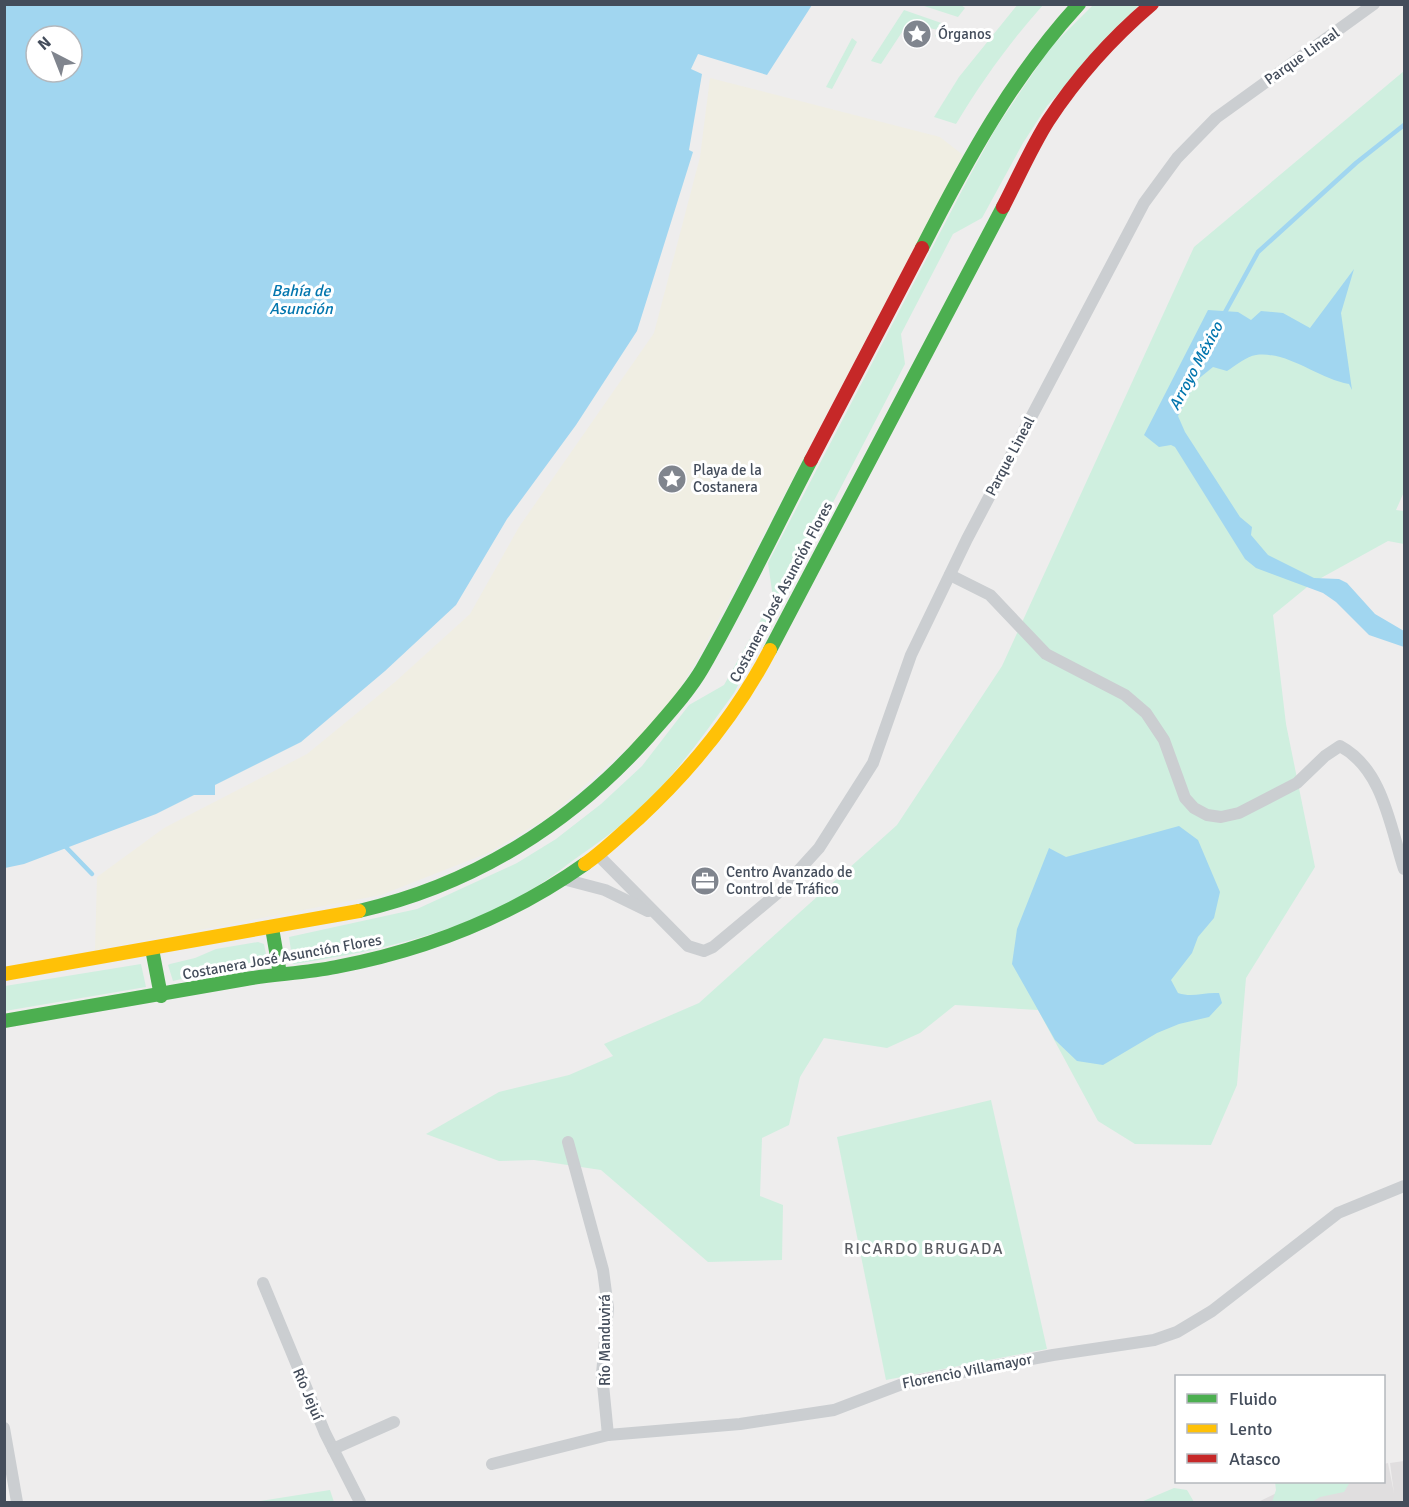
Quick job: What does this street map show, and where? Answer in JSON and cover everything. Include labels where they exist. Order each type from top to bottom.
[{"type":"highway","name":"Costanera José Asunción Flores","points":[[4,974],[272,928],[371,908],[421,893],[492,863],[554,824],[632,758],[671,712],[701,670],[957,182],[1004,102],[1037,52],[1079,4]]},
{"type":"highway","name":"Costanera José Asunción Flores","points":[[4,1021],[280,974],[335,967],[411,949],[488,922],[598,855],[669,790],[704,752],[757,676],[1047,123],[1083,72],[1152,4]]},
{"type":"highway","points":[[272,928],[280,974]]},
{"type":"highway","points":[[152,949],[161,996]]},
{"type":"street","name":"Parque Lineal","points":[[659,918],[688,946],[704,951],[734,931],[779,892],[819,849],[873,763],[912,655],[950,575],[1150,194],[1177,158],[1216,118],[1374,4]]},
{"type":"street","points":[[950,575],[990,595],[1046,654],[1125,695],[1146,713],[1164,740],[1185,798],[1194,808],[1207,815],[1221,817],[1239,813],[1297,783],[1325,756],[1340,746],[1351,752],[1368,769],[1384,803],[1404,869]]},
{"type":"street","points":[[598,855],[659,918]]},
{"type":"street","points":[[562,879],[605,890],[659,918]]},
{"type":"street","name":"Río Manduvirá","points":[[568,1142],[603,1270],[608,1308],[602,1374],[608,1435]]},
{"type":"street","name":"Florencio Villamayor","points":[[492,1464],[608,1435],[740,1424],[834,1410],[905,1383],[1053,1355],[1154,1340],[1177,1332],[1212,1311],[1338,1213],[1404,1186]]},
{"type":"street","name":"Río Jejuí","points":[[263,1282],[333,1449],[360,1503]]},
{"type":"street","points":[[333,1449],[394,1422]]},
{"type":"street","points":[[4,1428],[17,1503]]},
{"type":"shaded area","points":[[1404,1461],[1404,1501],[1258,1502],[1297,1483],[1385,1483],[1385,1464],[1388,1463],[1394,1493],[1390,1463]]},
{"type":"green space","points":[[1018,4],[1043,5],[997,62],[956,124],[934,117],[959,77]]},
{"type":"green space","points":[[921,5],[961,5],[965,8],[958,17]]},
{"type":"green space","points":[[1093,5],[1139,5],[1047,106],[1023,143],[982,218],[953,234],[901,334],[905,364],[734,693],[672,775],[653,796],[614,831],[546,880],[506,904],[448,929],[386,947],[293,964],[289,937],[417,909],[517,863],[556,839],[601,804],[642,766],[689,705],[724,685],[773,598],[768,563],[968,179],[996,128],[1050,48]]},
{"type":"green space","points":[[904,10],[947,25],[939,38],[935,36],[938,30],[908,23],[881,64],[871,61]]},
{"type":"green space","points":[[852,38],[857,42],[832,89],[826,87]]},
{"type":"green space","points":[[1404,71],[1404,492],[1396,510],[1404,511],[1404,544],[1388,541],[1312,583],[1273,615],[1286,724],[1315,867],[1246,978],[1237,1085],[1211,1145],[1135,1144],[1098,1121],[1038,1010],[955,1005],[920,1033],[887,1048],[824,1038],[800,1077],[789,1125],[762,1138],[760,1196],[783,1205],[782,1260],[708,1262],[601,1170],[534,1160],[499,1161],[426,1134],[499,1092],[569,1075],[613,1056],[604,1044],[699,1003],[897,825],[1002,666],[1194,247]]},
{"type":"green space","points":[[258,942],[264,944],[267,959],[173,981],[168,965],[170,964],[195,958],[216,949]]},
{"type":"green space","points":[[141,964],[146,987],[5,1011],[5,986]]},
{"type":"green space","points":[[991,1100],[1047,1349],[886,1380],[837,1137]]},
{"type":"green space","points":[[1275,1483],[1349,1483],[1344,1492],[1320,1497],[1312,1502],[1272,1502],[1276,1490]]},
{"type":"green space","points":[[1174,1488],[1187,1490],[1194,1502],[1141,1502]]},
{"type":"green space","points":[[330,1490],[334,1502],[254,1502]]},
{"type":"sand","name":"Playa de la Costanera","points":[[710,78],[940,137],[963,155],[695,664],[662,717],[550,816],[488,853],[381,895],[95,950],[97,877],[164,828],[307,754],[395,682],[470,614],[519,527],[654,333],[700,157]]},
{"type":"water","name":"Bahía de Asunción","points":[[5,4],[812,5],[767,75],[698,54],[691,69],[702,74],[689,150],[693,152],[637,331],[576,425],[507,519],[456,605],[385,671],[301,742],[215,785],[215,795],[194,795],[156,814],[24,864],[5,868]]},
{"type":"water","points":[[1354,269],[1341,313],[1352,390],[1349,384],[1326,377],[1292,361],[1268,355],[1256,355],[1245,359],[1227,371],[1213,367],[1197,380],[1178,416],[1185,432],[1240,517],[1252,527],[1251,535],[1268,555],[1314,578],[1339,579],[1347,583],[1375,614],[1404,631],[1404,647],[1369,635],[1336,602],[1323,593],[1256,568],[1245,559],[1175,447],[1171,445],[1159,447],[1144,435],[1208,310],[1238,312],[1251,320],[1261,311],[1283,313],[1310,328]]},
{"type":"water","points":[[1179,826],[1198,840],[1220,892],[1214,918],[1198,937],[1192,953],[1171,980],[1178,993],[1188,995],[1219,993],[1222,1003],[1209,1017],[1179,1024],[1157,1033],[1103,1065],[1077,1061],[1055,1040],[1012,964],[1017,929],[1049,848],[1066,857]]},
{"type":"waterway","name":"Arroyo México","points":[[1223,316],[1258,252],[1356,163],[1404,125]]},
{"type":"waterway","points":[[63,844],[92,874]]},
{"type":"traffic: fast","points":[[922,248],[992,120],[1033,61],[1079,4]]},
{"type":"traffic: fast","points":[[770,650],[1003,207]]},
{"type":"traffic: fast","points":[[359,911],[401,900],[441,885],[517,847],[587,797],[619,768],[670,712],[702,669],[811,460]]},
{"type":"traffic: fast","points":[[4,1021],[369,960],[435,941],[466,929],[527,900],[585,864]]},
{"type":"traffic: fast","points":[[272,928],[280,974]]},
{"type":"traffic: fast","points":[[152,949],[161,996]]},
{"type":"traffic: slow","points":[[585,864],[638,819],[695,761],[743,697],[770,650]]},
{"type":"traffic: slow","points":[[4,974],[359,911]]},
{"type":"traffic: jam","points":[[1003,207],[1036,142],[1059,105],[1096,59],[1152,4]]},
{"type":"traffic: jam","points":[[811,460],[922,248]]},
{"type":"place","name":"Órganos","points":[[917,34]]},
{"type":"place","name":"Playa de la Costanera","points":[[672,479]]},
{"type":"place","name":"Centro Avanzado de Control de Tráfico","points":[[705,881]]},
{"type":"district","name":"RICARDO BRUGADA","points":[[924,1249]]}]
